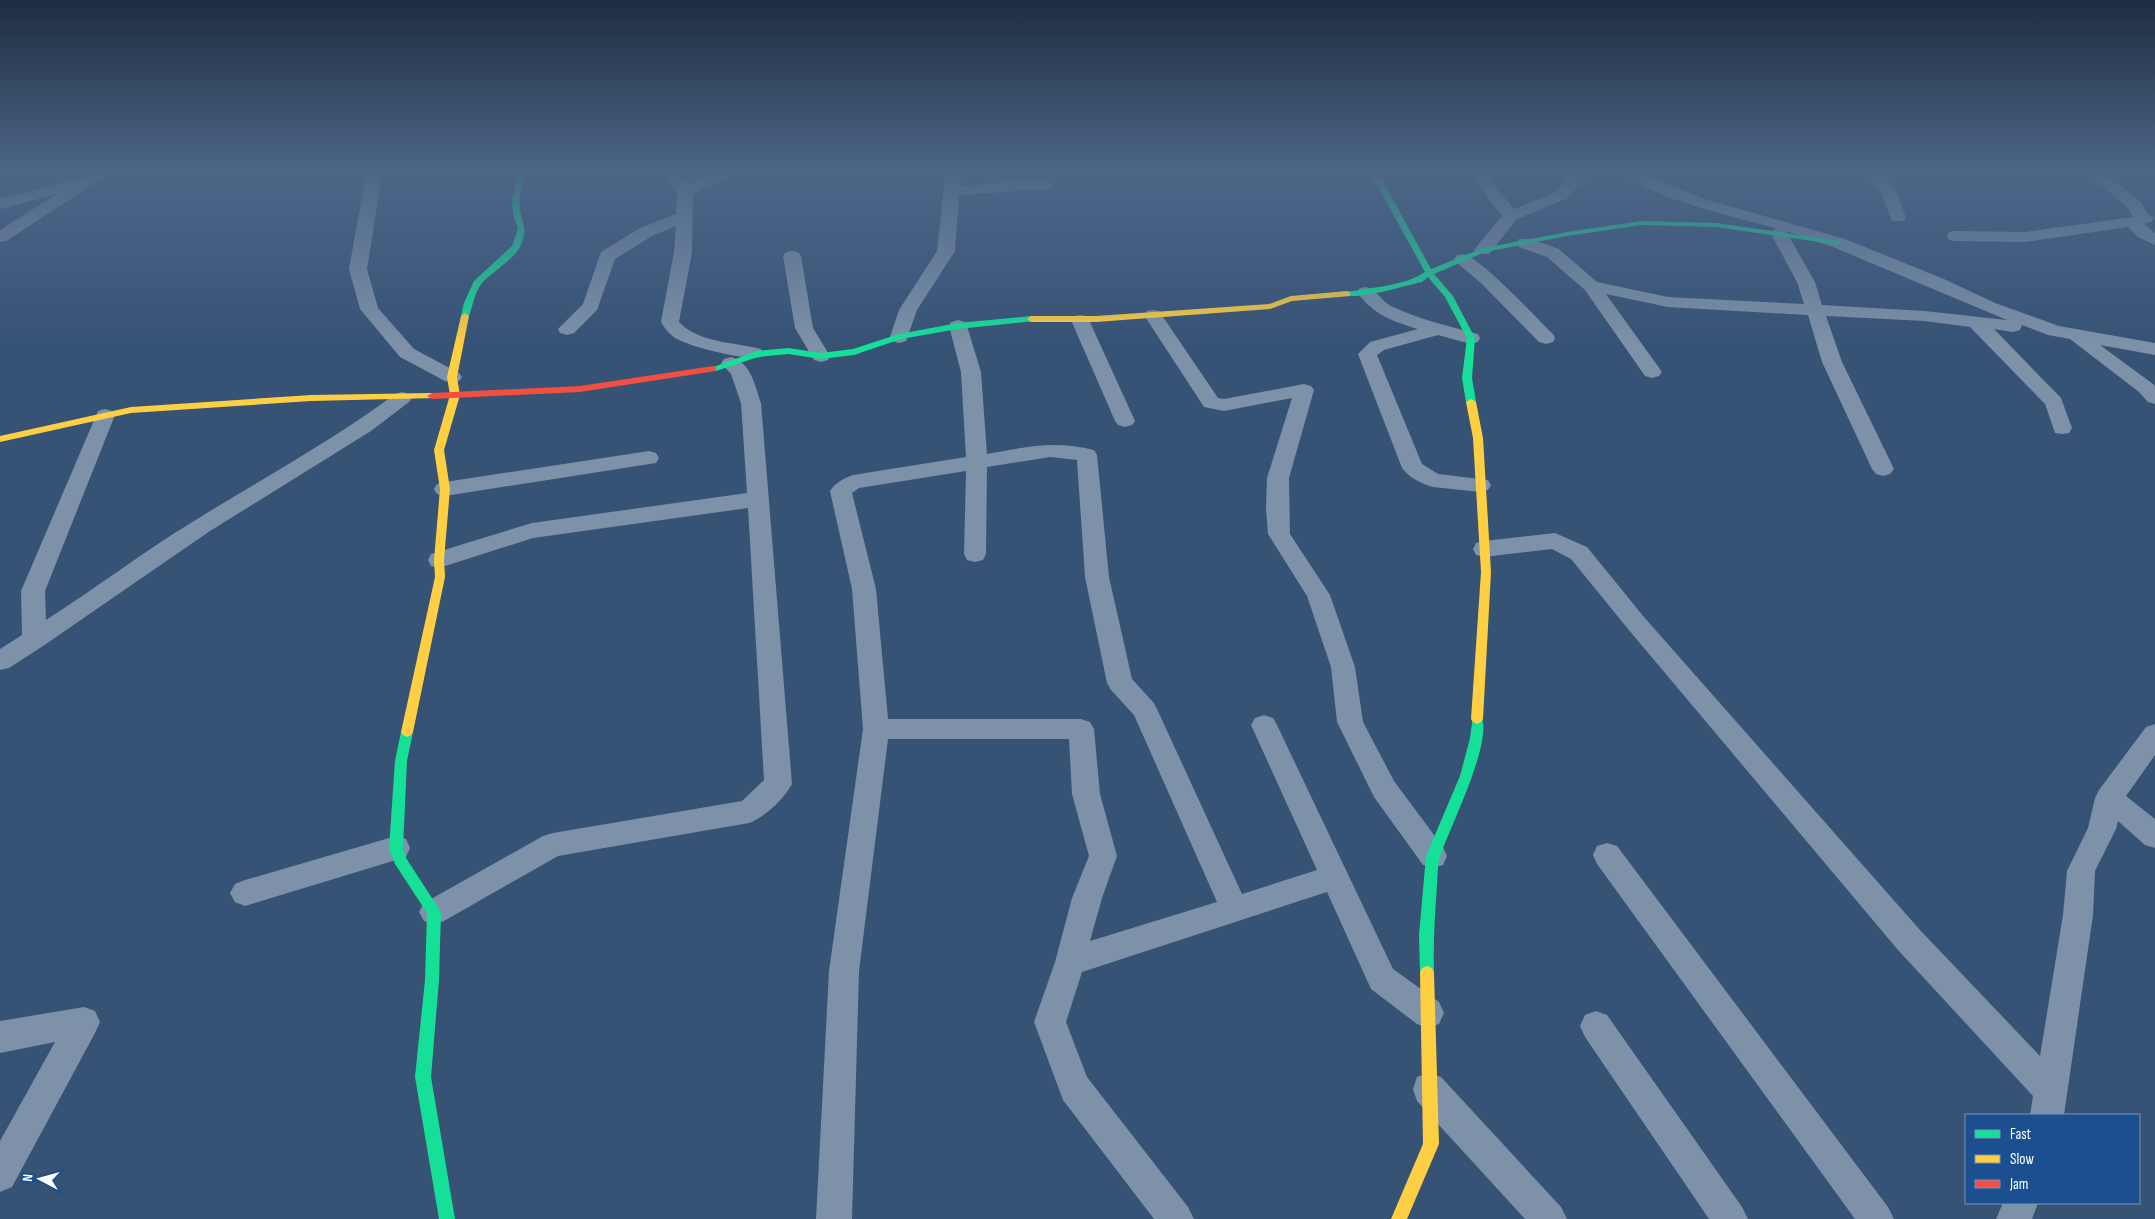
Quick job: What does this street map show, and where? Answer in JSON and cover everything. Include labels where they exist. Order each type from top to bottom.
[{"type":"street","points":[[2,238],[13,231]]},
{"type":"street","points":[[364,231],[358,269],[369,309],[407,353],[452,377]]},
{"type":"street","points":[[448,1219],[422,1077],[432,980],[434,912],[400,860],[396,848],[401,761],[440,577],[439,560],[445,489],[439,450],[454,395],[452,377],[468,303],[477,283],[516,247],[521,231]]},
{"type":"street","points":[[567,329],[591,306],[607,256],[649,231]]},
{"type":"street","points":[[683,231],[683,252],[670,322],[675,330],[691,340],[757,354]]},
{"type":"street","points":[[900,337],[908,310],[946,251],[948,231]]},
{"type":"street","points":[[1399,1219],[1430,1144],[1426,935],[1433,856],[1466,776],[1476,738],[1486,572],[1478,438],[1467,378],[1470,338],[1449,296],[1429,273],[1406,231]]},
{"type":"street","points":[[1483,250],[1499,231]]},
{"type":"street","points":[[0,438],[105,415],[174,407],[200,407],[312,398],[402,398],[580,389],[680,376],[709,370],[757,354],[788,351],[821,356],[854,352],[900,337],[958,326],[1032,319],[1080,320],[1270,306],[1291,299],[1366,292],[1419,280],[1429,273],[1483,250],[1590,231]]},
{"type":"street","points":[[1757,231],[1839,243]]},
{"type":"street","points":[[1801,231],[1839,243],[1938,283],[1989,307],[2055,331]]},
{"type":"street","points":[[1955,236],[2025,237],[2065,231]]},
{"type":"street","points":[[2144,231],[2144,233],[2155,240]]},
{"type":"street","points":[[1779,234],[1806,282],[1832,362],[1883,469]]},
{"type":"street","points":[[1525,244],[1553,253],[1591,286],[1652,372]]},
{"type":"street","points":[[792,256],[804,328],[821,356]]},
{"type":"street","points":[[1463,259],[1487,279],[1546,338]]},
{"type":"street","points":[[1591,286],[1668,302],[1925,316],[2055,331],[2155,349]]},
{"type":"street","points":[[1366,292],[1381,308],[1407,320],[1470,338]]},
{"type":"street","points":[[1153,314],[1211,403],[1224,405],[1304,390],[1278,478],[1276,506],[1279,534],[1318,595],[1343,667],[1350,722],[1384,789],[1433,856]]},
{"type":"street","points":[[1080,320],[1125,420]]},
{"type":"street","points":[[1976,322],[2054,402],[2062,428]]},
{"type":"street","points":[[958,326],[971,372],[977,462],[975,554]]},
{"type":"street","points":[[1438,329],[1377,346],[1367,354],[1413,468],[1433,480],[1480,485]]},
{"type":"street","points":[[2074,335],[2146,388],[2155,398]]},
{"type":"street","points":[[434,912],[553,845],[750,811],[778,784],[751,403],[740,372],[731,363]]},
{"type":"street","points":[[0,661],[106,592],[160,553],[364,427],[402,398]]},
{"type":"street","points":[[34,640],[33,591],[105,415]]},
{"type":"street","points":[[834,1219],[844,971],[876,729],[864,588],[840,491],[852,482],[1050,450],[1087,455],[1097,577],[1120,683],[1144,709],[1235,910]]},
{"type":"street","points":[[445,489],[648,458]]},
{"type":"street","points":[[439,560],[532,531],[758,499]]},
{"type":"street","points":[[1484,549],[1556,541],[1579,553],[1636,623],[2048,1102]]},
{"type":"street","points":[[1264,725],[1382,979],[1428,1013]]},
{"type":"street","points":[[876,729],[1081,729],[1086,794],[1103,856],[1087,898],[1070,962],[1050,1022],[1075,1088],[1176,1219]]},
{"type":"street","points":[[2048,1102],[2066,1002],[2078,915],[2081,871],[2102,829],[2110,798],[2155,734]]},
{"type":"street","points":[[2110,798],[2155,836]]},
{"type":"street","points":[[245,893],[396,848]]},
{"type":"street","points":[[1607,855],[1876,1219]]},
{"type":"street","points":[[1070,962],[1335,877]]},
{"type":"street","points":[[0,1036],[84,1022],[0,1175]]},
{"type":"street","points":[[1596,1026],[1730,1219]]},
{"type":"street","points":[[1429,1089],[1549,1219]]},
{"type":"street","points":[[2014,1219],[2021,1204]]},
{"type":"traffic: fast","points":[[465,316],[468,303],[477,283],[516,247],[521,231]]},
{"type":"traffic: fast","points":[[1406,231],[1429,273],[1449,296],[1471,338],[1467,378],[1471,402]]},
{"type":"traffic: fast","points":[[1347,294],[1366,292],[1419,280],[1429,273],[1483,250],[1588,231]]},
{"type":"traffic: fast","points":[[1756,231],[1839,243]]},
{"type":"traffic: fast","points":[[713,369],[757,354],[788,351],[821,356],[854,352],[899,337],[958,326],[1031,319]]},
{"type":"traffic: fast","points":[[1427,973],[1426,935],[1433,856],[1466,776],[1476,738],[1477,719]]},
{"type":"traffic: fast","points":[[407,732],[401,761],[396,848],[400,860],[434,912],[432,980],[423,1077],[447,1219]]},
{"type":"traffic: slow","points":[[1031,319],[1096,319],[1270,306],[1291,299],[1347,294]]},
{"type":"traffic: slow","points":[[407,732],[440,577],[439,560],[445,489],[439,450],[455,395],[452,377],[465,316]]},
{"type":"traffic: slow","points":[[0,439],[131,410],[311,398],[432,396]]},
{"type":"traffic: slow","points":[[1471,402],[1478,438],[1486,572],[1477,719]]},
{"type":"traffic: slow","points":[[1399,1219],[1431,1144],[1427,973]]},
{"type":"traffic: jam","points":[[432,396],[580,389],[713,369]]}]
